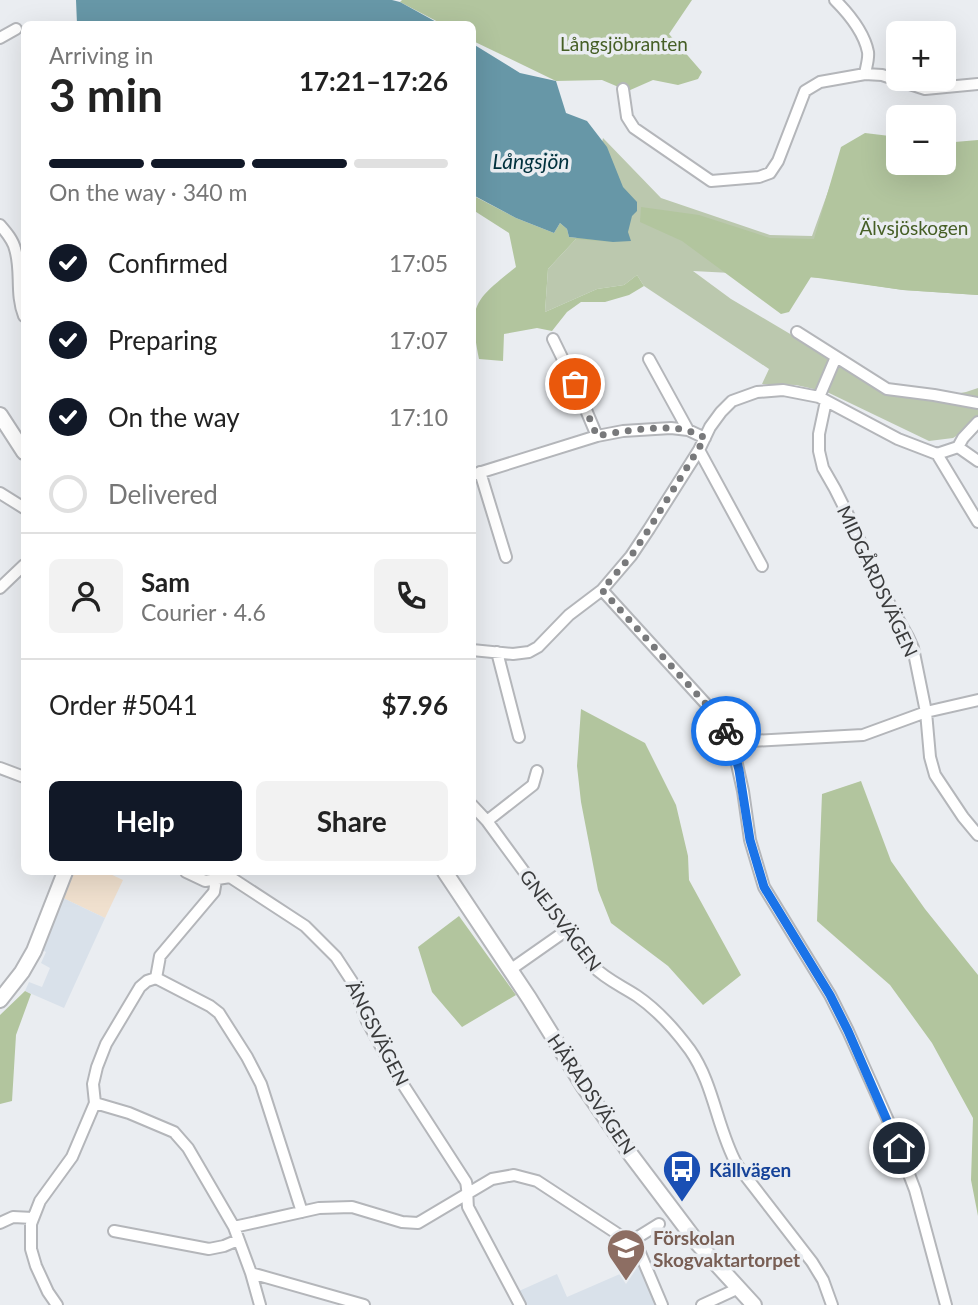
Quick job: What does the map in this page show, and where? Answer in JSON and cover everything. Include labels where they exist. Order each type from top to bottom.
[{"type":"street","points":[[835,0],[848,13],[861,35],[868,54],[864,74]]},
{"type":"street","points":[[0,38],[16,29]]},
{"type":"street","points":[[623,89],[626,117],[635,128],[711,181],[759,177],[770,173],[778,161],[805,91],[820,82],[864,74],[882,75],[925,89],[978,84]]},
{"type":"street","points":[[0,225],[16,249],[18,296],[21,306]]},
{"type":"street","points":[[797,332],[887,389],[978,403]]},
{"type":"street","points":[[553,339],[597,436]]},
{"type":"street","name":"MIDGÅRDSVÄGEN","points":[[836,358],[822,399],[820,460],[854,527],[875,578],[908,637],[920,675],[930,757],[936,775],[978,835]]},
{"type":"street","points":[[649,359],[688,430]]},
{"type":"street","points":[[476,650],[522,654],[538,647],[569,615],[602,590],[631,556],[721,412],[740,397],[783,390],[822,399],[898,439],[937,454],[978,522]]},
{"type":"street","points":[[0,415],[21,447]]},
{"type":"street","points":[[937,454],[958,447],[962,438],[978,422]]},
{"type":"street","points":[[506,557],[476,474],[597,436],[637,430],[671,429],[688,430],[705,438]]},
{"type":"street","points":[[958,447],[978,461]]},
{"type":"street","points":[[699,450],[762,566]]},
{"type":"street","points":[[0,493],[21,506]]},
{"type":"street","points":[[0,588],[21,568]]},
{"type":"street","points":[[602,590],[716,715],[732,742],[750,840],[764,887],[830,995],[886,1116],[915,1190],[946,1305]]},
{"type":"street","points":[[498,652],[519,737]]},
{"type":"street","points":[[732,742],[863,735],[926,712],[978,700]]},
{"type":"street","points":[[0,768],[21,776]]},
{"type":"street","points":[[487,821],[533,785],[537,771]]},
{"type":"street","name":"GNEJSVÄGEN","points":[[476,809],[599,973],[653,1008],[689,1049],[699,1064],[728,1148],[737,1165],[812,1262],[823,1280],[832,1305]]},
{"type":"street","points":[[0,1000],[22,972],[34,951],[64,875]]},
{"type":"street","name":"ÄNGSVÄGEN","points":[[192,875],[205,881],[231,875]]},
{"type":"street","name":"ÄNGSVÄGEN","points":[[235,875],[305,926],[336,957],[353,983],[367,1021],[385,1054],[466,1182],[468,1207],[520,1305]]},
{"type":"street","name":"HÄRADSVÄGEN","points":[[447,875],[631,1155],[699,1245],[754,1305]]},
{"type":"street","points":[[156,978],[160,956],[214,892],[216,880]]},
{"type":"street","points":[[510,970],[567,930]]},
{"type":"street","points":[[57,1305],[48,1292],[31,1249],[33,1218],[47,1190],[72,1157],[95,1102],[93,1084],[106,1044],[140,987],[147,981],[156,978],[219,1013],[261,1084],[302,1212]]},
{"type":"street","points":[[95,1102],[174,1132],[188,1148],[234,1227],[260,1305]]},
{"type":"street","points":[[234,1227],[319,1208],[352,1207],[402,1222],[418,1223],[492,1179],[514,1175],[537,1181],[630,1242],[640,1253],[662,1305]]},
{"type":"street","points":[[0,1222],[13,1217],[33,1218]]},
{"type":"street","points":[[630,1242],[659,1224]]},
{"type":"street","points":[[114,1231],[209,1248],[238,1240]]},
{"type":"street","points":[[251,1273],[364,1305]]},
{"type":"street","points":[[702,1305],[739,1289]]},
{"type":"shaded area","points":[[74,875],[112,875],[123,880],[105,918],[63,898]]},
{"type":"shaded area","points":[[63,898],[105,918],[64,1008],[25,991],[29,982],[42,987],[50,968],[41,963],[46,952],[42,950]]},
{"type":"shaded area","name":"Förskolan Skogvaktartorpet","points":[[643,1264],[661,1305],[526,1305],[519,1291],[557,1274],[567,1297]]},
{"type":"green space","name":"Långsjöbranten","points":[[692,0],[669,34],[702,72],[698,79],[678,85],[653,80],[628,91],[602,80],[556,81],[476,42],[476,21],[436,21],[400,2]]},
{"type":"green space","name":"Älvsjöskogen","points":[[865,133],[886,136],[886,175],[956,175],[956,142],[978,140],[978,295],[903,290],[811,277],[789,312],[781,314],[682,241],[640,222],[641,207],[699,215],[770,238],[814,239],[841,147]]},
{"type":"green space","name":"Älvsjöskogen","points":[[603,138],[661,198],[770,235],[812,236],[843,150],[886,160],[886,175],[946,175],[978,295],[903,290],[823,278],[693,271],[731,299],[827,359],[886,391],[943,396],[978,388],[978,423],[953,438],[929,441],[827,392],[796,385],[762,384],[769,369],[644,286],[637,275],[624,285],[597,289],[545,312],[548,269],[576,239]]},
{"type":"green space","points":[[476,197],[516,218],[554,233],[560,223],[567,229],[569,237],[613,242],[576,239],[548,269],[545,312],[597,289],[624,285],[637,275],[644,286],[629,295],[605,302],[581,302],[567,312],[552,331],[537,328],[504,334],[503,361],[479,359],[476,341],[478,305],[491,288],[516,267],[509,233],[476,212]]},
{"type":"green space","points":[[581,709],[645,743],[676,805],[688,856],[689,880],[741,975],[703,1005],[668,966],[611,923],[598,890],[581,802],[577,766]]},
{"type":"green space","points":[[861,781],[891,861],[978,975],[978,1216],[971,1180],[973,1118],[932,1043],[890,985],[817,921],[822,794]]},
{"type":"green space","points":[[459,916],[516,995],[462,1027],[432,992],[418,947]]},
{"type":"green space","points":[[25,991],[31,994],[16,1035],[12,1101],[0,1104],[0,1015]]},
{"type":"water","points":[[76,0],[392,0],[435,21],[77,21]]},
{"type":"water","name":"Långsjön","points":[[476,46],[520,73],[556,81],[566,113],[587,121],[607,147],[623,187],[637,202],[637,211],[632,216],[628,232],[631,241],[613,242],[569,237],[567,229],[560,223],[554,233],[516,218],[476,197]]},
{"type":"way so far","points":[[575,384],[597,436],[623,431],[671,429],[688,430],[705,438],[631,556],[602,590],[716,715],[726,731]]},
{"type":"place","name":"Källvägen","points":[[682,1203]]},
{"type":"place","name":"Förskolan Skogvaktartorpet","points":[[626,1282]]},
{"type":"route","points":[[726,731],[732,742],[739,770],[750,840],[764,887],[820,975],[848,1031],[899,1148]]}]
